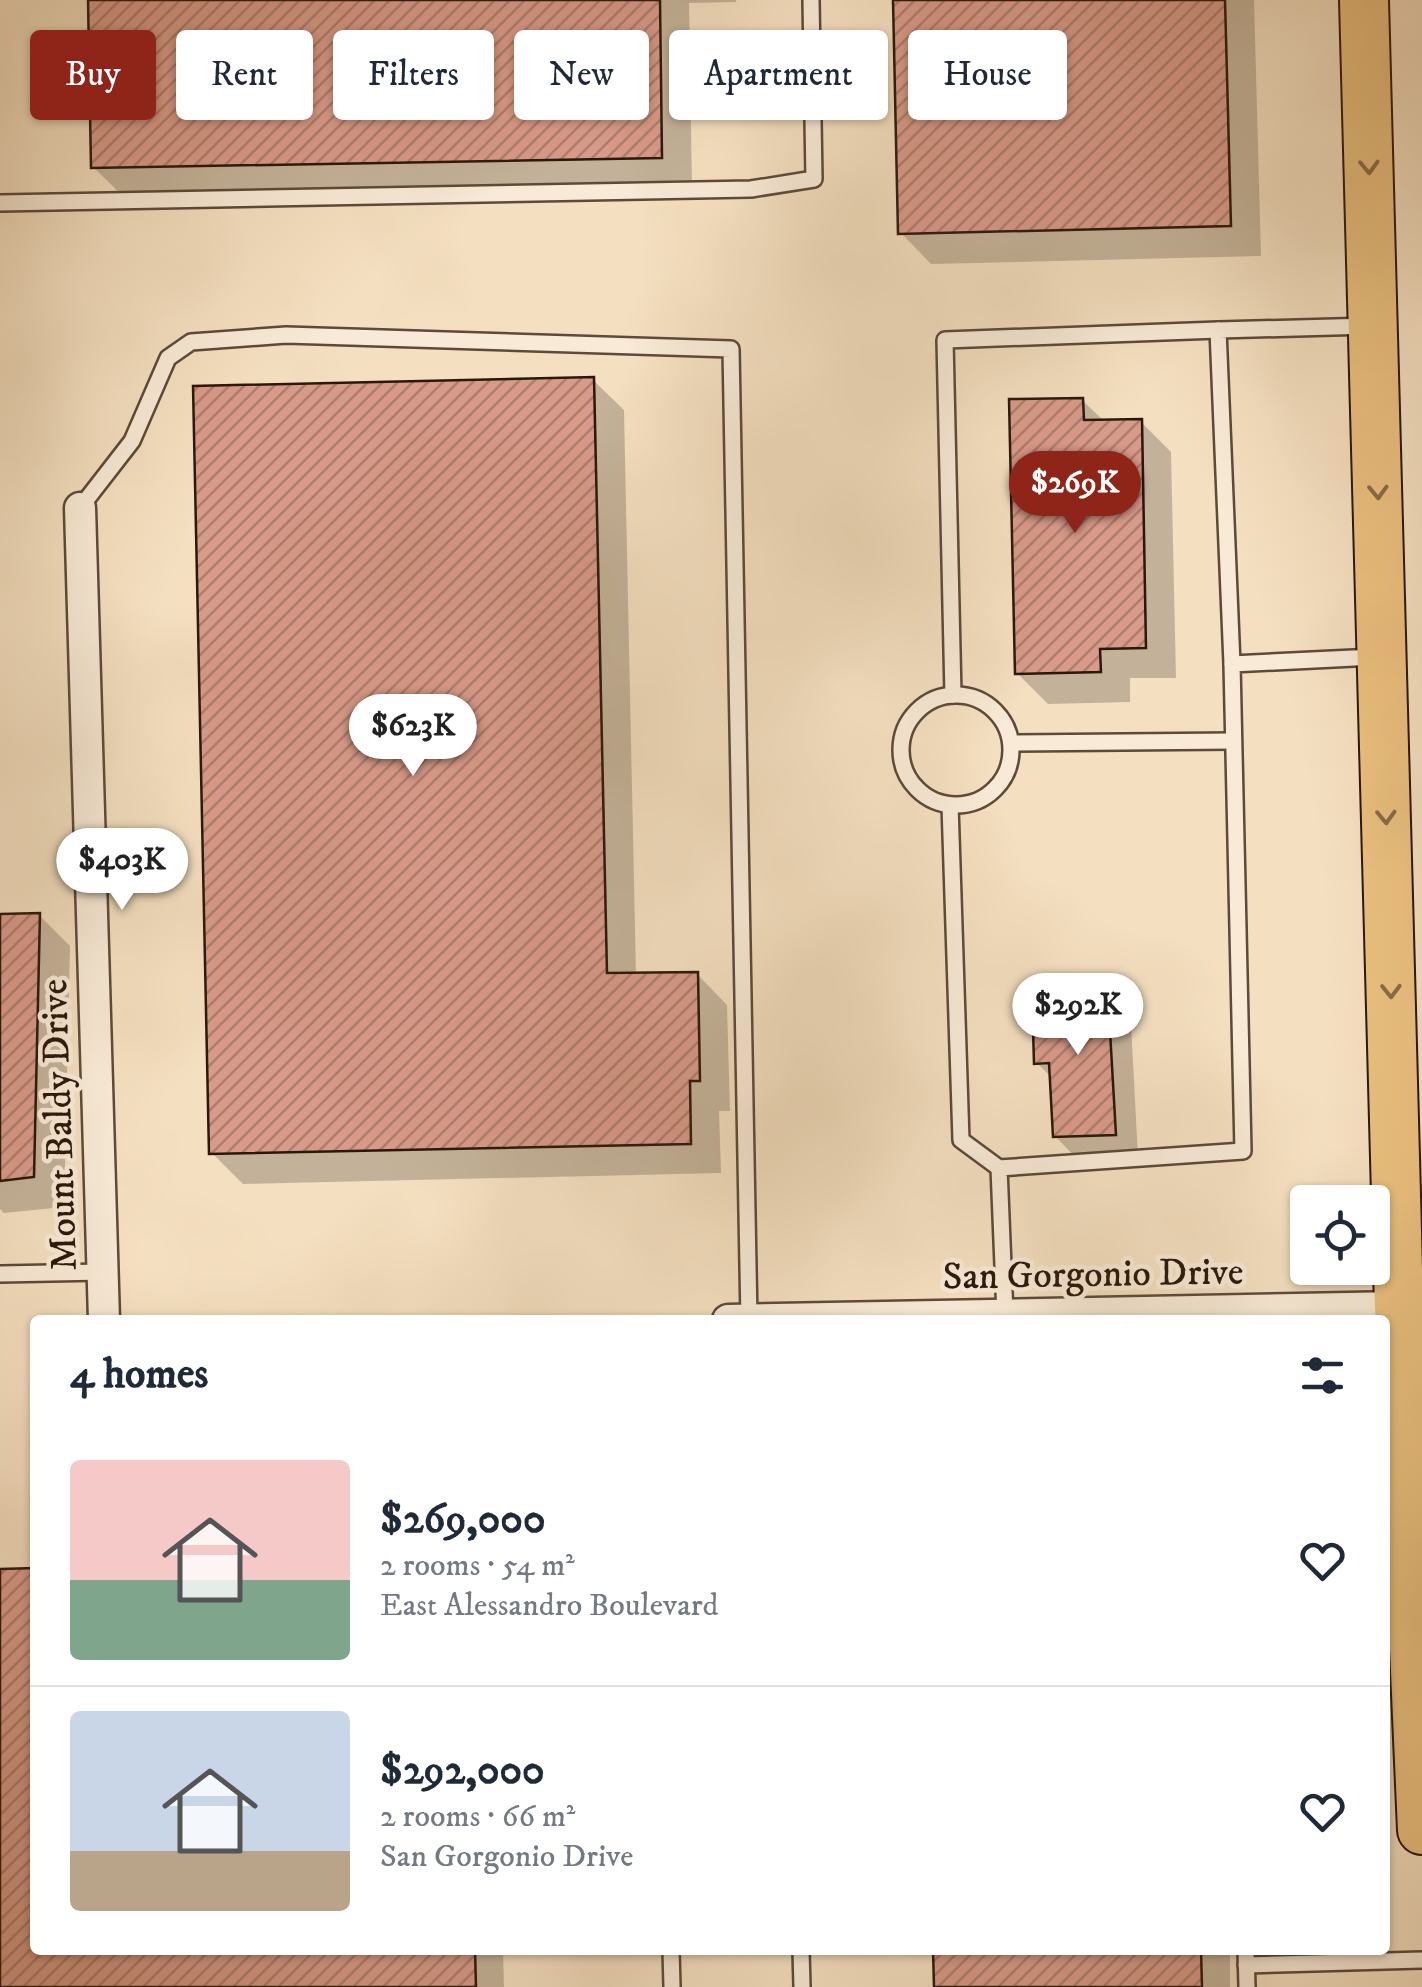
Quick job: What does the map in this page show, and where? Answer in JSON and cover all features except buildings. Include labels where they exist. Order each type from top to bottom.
[{"type":"main road","points":[[1364,0],[1399,1307],[1422,1830]]},
{"type":"street","name":"Mount Baldy Drive","points":[[80,508],[104,1315]]},
{"type":"street","name":"San Gorgonio Drive","points":[[1005,1315],[1399,1307]]},
{"type":"lane","points":[[0,202],[752,189],[814,180],[810,0]]},
{"type":"lane","points":[[953,695],[944,340],[1373,326]]},
{"type":"lane","points":[[950,805],[962,1140],[999,1168],[1242,1151],[1232,664],[1218,330]]},
{"type":"lane","points":[[80,508],[132,441],[168,358],[191,342],[286,335],[730,349],[749,1315]]},
{"type":"lane","points":[[1232,664],[1382,657]]},
{"type":"lane","points":[[953,695],[984,702],[1006,727],[1011,742],[1005,775],[996,789],[966,804],[950,805],[918,790],[902,757],[909,722],[920,708],[953,695]]},
{"type":"lane","points":[[1011,742],[1233,741]]},
{"type":"lane","points":[[999,1168],[1005,1315]]},
{"type":"lane","points":[[0,1274],[102,1272]]},
{"type":"lane","points":[[671,1955],[672,1987]]},
{"type":"lane","points":[[802,1955],[802,1987]]},
{"type":"lane","points":[[1247,1987],[1246,1957],[1422,1960]]}]
